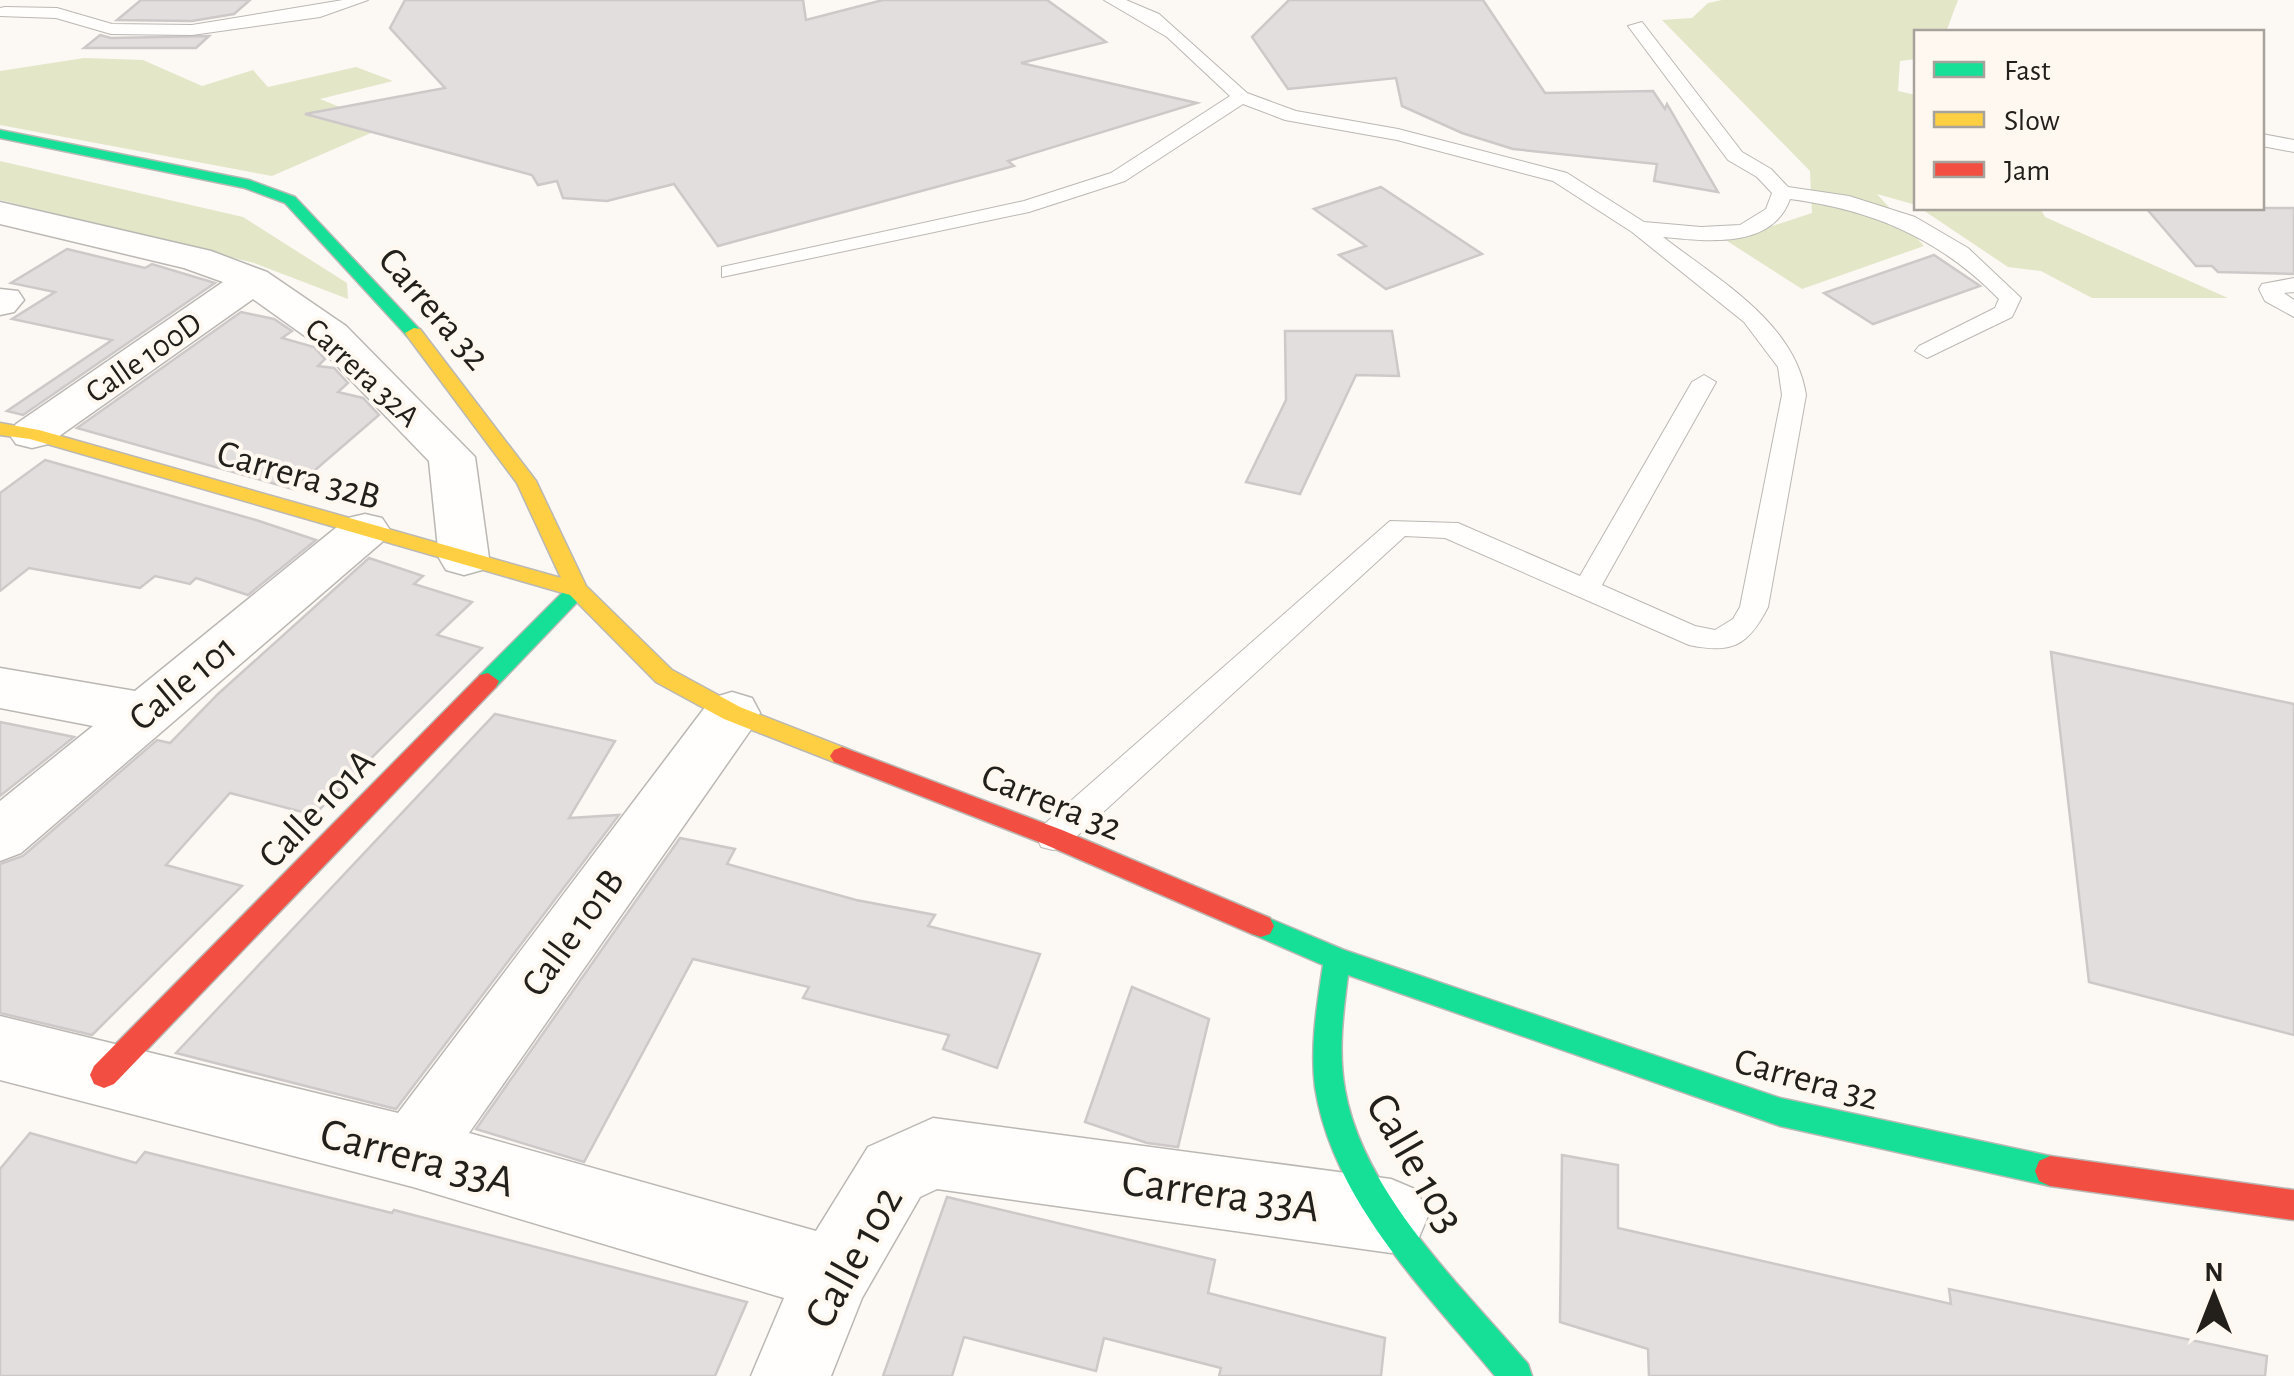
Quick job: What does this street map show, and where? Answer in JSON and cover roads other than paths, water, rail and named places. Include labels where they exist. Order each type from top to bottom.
[{"type":"main road","name":"Carrera 32","points":[[0,134],[249,184],[290,200],[395,310],[474,406],[526,481],[578,590],[664,676],[732,713],[1053,837],[1337,958],[1780,1112],[2038,1169],[2294,1205]]},
{"type":"main road","name":"Carrera 32B","points":[[16,432],[578,590]]},
{"type":"main road","name":"Calle 101A","points":[[104,1075],[578,590]]},
{"type":"main road","name":"Calle 103","points":[[1337,958],[1329,1054],[1336,1116],[1391,1216],[1516,1376]]},
{"type":"street","name":"Carrera 32A","points":[[0,213],[198,259],[253,280],[332,335],[452,457],[464,558]]},
{"type":"street","name":"Calle 100D","points":[[16,432],[253,280]]},
{"type":"street","name":"Calle 101","points":[[0,836],[365,530]]},
{"type":"street","points":[[0,688],[144,714]]},
{"type":"street","name":"Calle 101B","points":[[413,1152],[732,713]]},
{"type":"street","name":"Carrera 33A","points":[[0,1048],[413,1152],[833,1274]]},
{"type":"street","name":"Carrera 33A","points":[[932,1153],[1391,1216]]},
{"type":"street","name":"Calle 102","points":[[791,1376],[833,1274],[894,1172],[932,1153]]},
{"type":"lane","points":[[4,12],[57,12],[111,29],[192,30],[320,12],[360,0]]},
{"type":"lane","points":[[1053,837],[1399,527],[1449,529],[1689,636],[1719,641],[1744,626],[1754,607],[1794,395],[1790,367],[1752,317],[1639,228],[1560,177],[1398,135],[1292,116],[1241,98],[1174,33],[1153,18],[1112,0]]},
{"type":"lane","points":[[1636,26],[1736,156],[1764,174],[1782,192],[1845,199],[1888,211],[1965,255],[2010,298],[2004,312],[1928,351]]},
{"type":"lane","points":[[730,272],[1029,206],[1118,177],[1241,98]]},
{"type":"lane","points":[[2264,140],[2294,146]]},
{"type":"lane","points":[[1639,228],[1728,235],[1763,224],[1780,208],[1782,192]]},
{"type":"lane","points":[[2294,285],[2270,289],[2272,296],[2294,310]]},
{"type":"lane","points":[[1585,590],[1704,382]]}]
